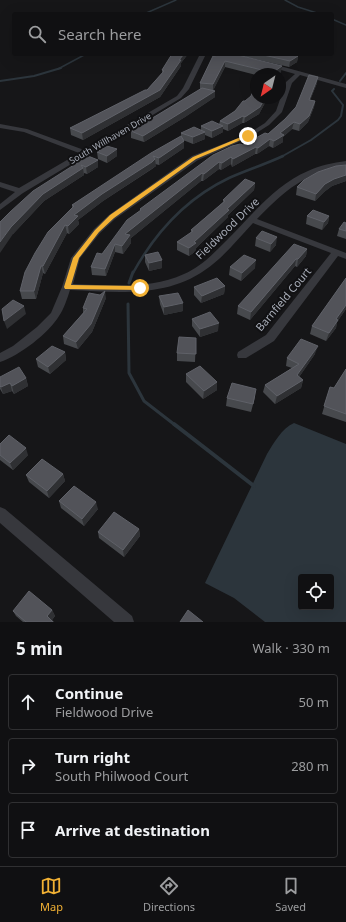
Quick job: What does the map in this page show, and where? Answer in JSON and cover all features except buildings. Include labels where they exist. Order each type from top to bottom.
[{"type":"street","name":"South Willhaven Drive","points":[[0,208],[20,191],[179,97],[186,89],[202,56]]},
{"type":"street","points":[[264,64],[346,86]]},
{"type":"street","points":[[0,358],[17,349],[41,330],[55,315],[67,287],[76,258],[97,231],[112,217],[195,158],[248,136],[267,124],[279,112],[289,82],[299,73]]},
{"type":"street","points":[[0,126],[25,130],[84,153]]},
{"type":"street","name":"Fieldwood Drive","points":[[67,287],[140,288],[161,286],[182,279],[210,263],[294,180],[323,168],[346,163]]},
{"type":"street","points":[[0,184],[20,191]]},
{"type":"street","points":[[252,220],[342,254]]},
{"type":"street","name":"Barnfield Court","points":[[242,355],[270,338],[342,254]]},
{"type":"street","points":[[0,514],[121,621]]},
{"type":"shaded area","points":[[294,423],[346,444],[346,622],[265,622],[234,598],[205,583],[267,454],[285,429]]},
{"type":"waterway","points":[[149,12],[176,0]]},
{"type":"waterway","points":[[285,0],[298,7],[314,12]]},
{"type":"waterway","points":[[334,20],[346,25]]},
{"type":"waterway","points":[[58,69],[82,56]]},
{"type":"waterway","points":[[0,81],[34,76],[58,69]]},
{"type":"waterway","points":[[340,81],[346,73]]},
{"type":"waterway","points":[[282,157],[311,140],[338,120],[341,116],[343,105],[332,91],[334,89]]},
{"type":"waterway","points":[[133,273],[151,244],[186,206],[214,186],[229,178],[282,157]]},
{"type":"waterway","points":[[129,283],[133,272]]},
{"type":"waterway","points":[[128,304],[129,373],[144,401],[175,425]]},
{"type":"waterway","points":[[174,424],[254,486]]},
{"type":"route","points":[[140,288],[67,287],[76,258],[97,231],[112,217],[195,158],[206,152],[248,136]]}]
